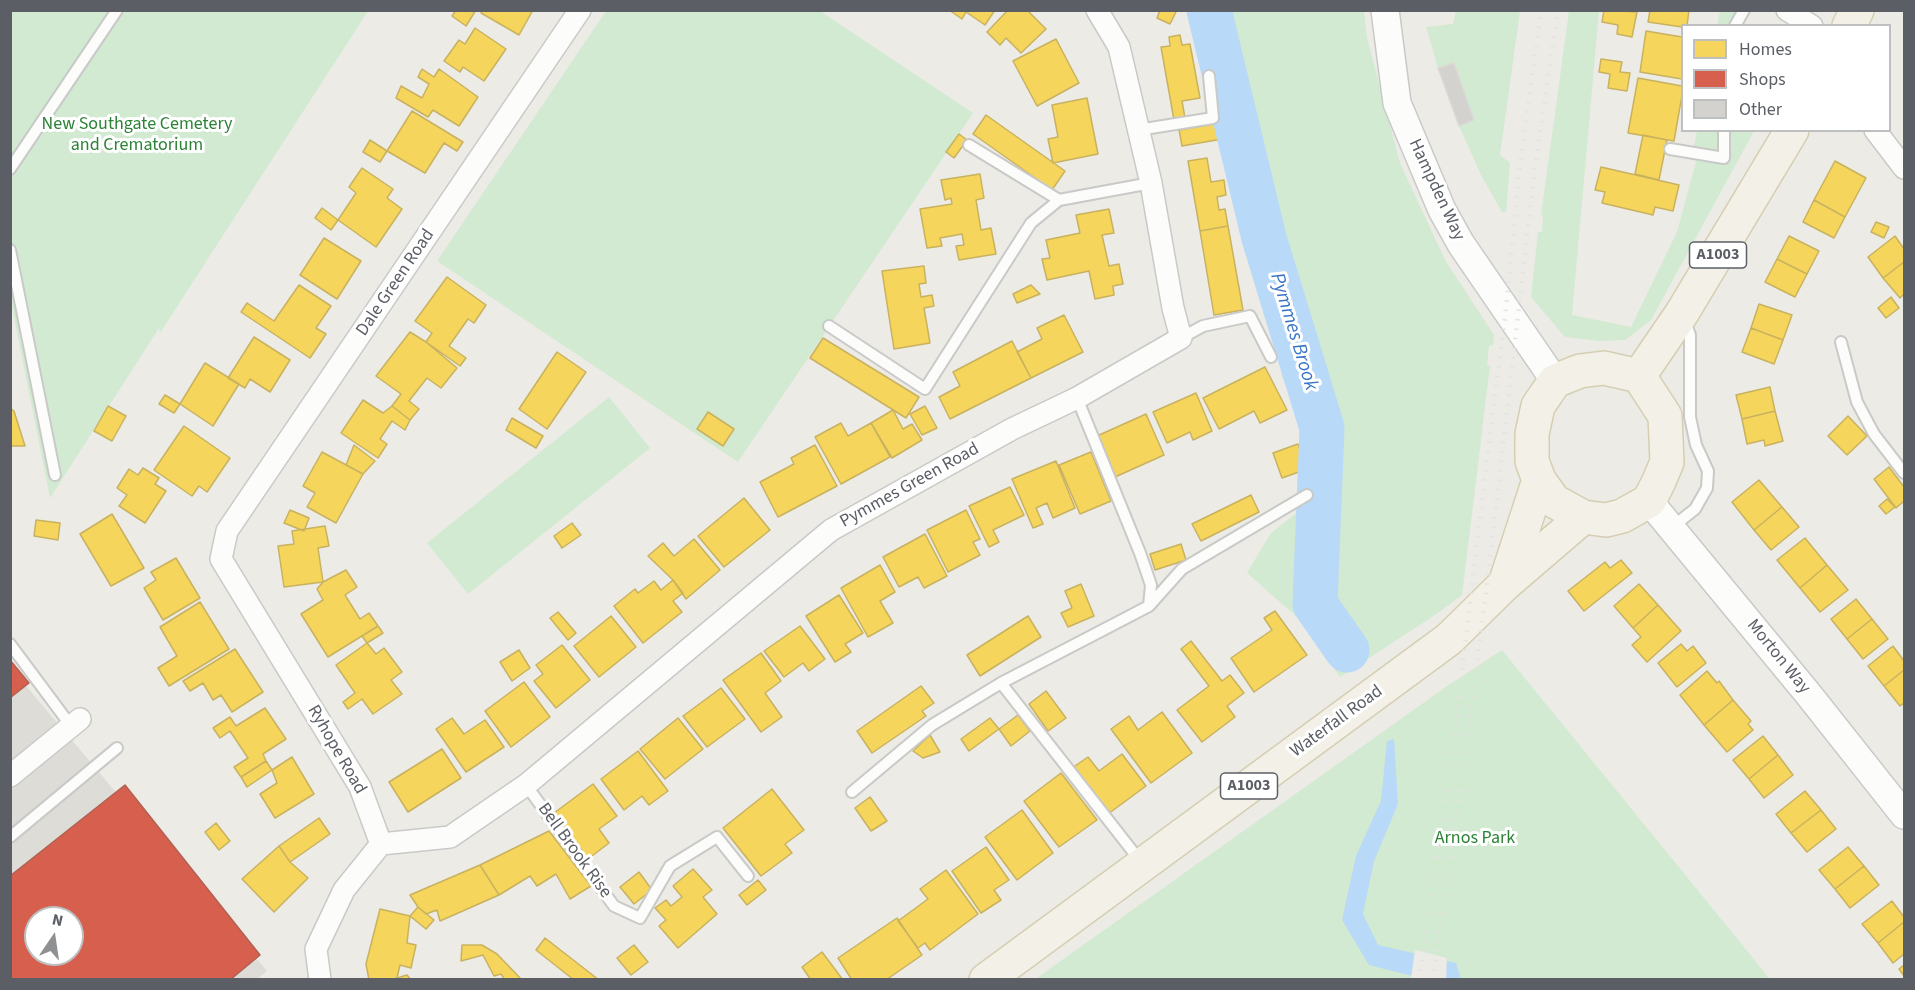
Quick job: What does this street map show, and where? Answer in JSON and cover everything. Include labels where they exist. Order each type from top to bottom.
[{"type":"main road","points":[[1850,24],[1857,10]]},
{"type":"main road","name":"A1003","points":[[1639,376],[1682,313],[1791,132]]},
{"type":"main road","points":[[1604,368],[1639,376],[1665,416],[1667,462],[1649,501],[1622,516],[1605,520],[1583,518],[1554,501],[1539,480],[1532,461],[1532,434],[1538,406],[1555,381],[1580,371],[1604,368]]},
{"type":"main road","name":"Waterfall Road","points":[[986,980],[1449,639],[1505,584],[1539,480]]},
{"type":"main road","points":[[1505,584],[1583,518]]},
{"type":"street","name":"Dale Green Road","points":[[221,559],[227,531],[580,10]]},
{"type":"street","points":[[1096,10],[1119,47],[1151,183],[1173,308],[1181,338]]},
{"type":"street","name":"Hampden Way","points":[[1385,10],[1397,103],[1442,210],[1461,244],[1555,381]]},
{"type":"street","points":[[1787,10],[1809,24]]},
{"type":"street","points":[[1877,132],[1905,168]]},
{"type":"street","name":"Pymmes Green Road","points":[[381,844],[450,837],[526,785],[831,530],[1012,429],[1077,398],[1181,338]]},
{"type":"street","name":"Morton Way","points":[[1649,501],[1905,815]]},
{"type":"street","name":"Ryhope Road","points":[[221,559],[360,787],[381,844]]},
{"type":"street","points":[[10,776],[75,722]]},
{"type":"street","points":[[321,980],[316,949],[344,890],[381,844]]},
{"type":"lane","points":[[10,169],[117,10]]},
{"type":"lane","points":[[1736,24],[1744,10]]},
{"type":"lane","points":[[1138,130],[1214,118],[1209,76]]},
{"type":"lane","points":[[1670,149],[1724,158],[1725,132]]},
{"type":"lane","points":[[969,145],[1059,200]]},
{"type":"lane","points":[[829,326],[925,389],[1031,223],[1059,200],[1151,183]]},
{"type":"lane","points":[[10,249],[55,475]]},
{"type":"lane","points":[[1671,528],[1695,509],[1707,488],[1708,471],[1696,445],[1690,417],[1690,335],[1682,313]]},
{"type":"lane","points":[[1181,338],[1203,326],[1250,316],[1271,357]]},
{"type":"lane","points":[[1841,342],[1857,402],[1874,434],[1905,473]]},
{"type":"lane","points":[[1077,398],[1140,553],[1151,585],[1149,606]]},
{"type":"lane","points":[[852,792],[932,725],[1001,683],[1149,606],[1182,569],[1307,495]]},
{"type":"lane","points":[[10,644],[75,722]]},
{"type":"lane","points":[[1001,683],[1142,864]]},
{"type":"lane","points":[[10,837],[117,748]]},
{"type":"lane","name":"Bell Brook Rise","points":[[526,785],[614,906],[640,918],[670,866],[717,837],[748,876]]},
{"type":"shaded area","points":[[10,667],[267,971],[256,980],[11,979]]},
{"type":"green space","name":"New Southgate Cemetery and Crematorium","points":[[10,11],[368,11],[160,333],[159,328],[50,498],[11,302]]},
{"type":"green space","points":[[606,11],[820,11],[973,113],[738,462],[437,261]]},
{"type":"green space","points":[[1204,11],[1364,11],[1367,38],[1400,163],[1445,260],[1494,335],[1493,345],[1489,346],[1487,365],[1490,366],[1462,595],[1340,677],[1297,617],[1247,573],[1271,533],[1333,484],[1282,377],[1269,291]]},
{"type":"green space","points":[[1456,11],[1520,11],[1500,155],[1510,163],[1506,212],[1502,212],[1482,177],[1459,126],[1474,120],[1454,63],[1438,68],[1426,27],[1453,24]]},
{"type":"green space","points":[[1569,11],[1599,11],[1572,315],[1631,327],[1677,232],[1697,158],[1727,163],[1730,132],[1753,132],[1651,320],[1625,340],[1599,341],[1565,337],[1531,297],[1538,232],[1542,232],[1543,216],[1541,215]]},
{"type":"green space","points":[[1720,11],[1738,11],[1730,24],[1717,24]]},
{"type":"green space","points":[[1697,132],[1721,132],[1721,152],[1694,146]]},
{"type":"green space","points":[[609,397],[650,448],[468,594],[427,543]]},
{"type":"green space","name":"Arnos Park","points":[[1502,650],[1770,979],[1034,980],[1450,684]]},
{"type":"water","points":[[1394,739],[1398,804],[1374,861],[1363,914],[1378,945],[1456,963],[1461,979],[1425,979],[1369,965],[1342,920],[1356,856],[1381,801],[1387,741]]},
{"type":"pier","points":[[1415,950],[1447,958],[1446,979],[1411,979]]},
{"type":"building: Homes","points":[[456,10],[476,10],[466,26],[452,16]]},
{"type":"building: Homes","points":[[483,10],[533,10],[519,35],[481,13]]},
{"type":"building: Homes","points":[[949,10],[995,10],[985,25],[966,12],[962,19]]},
{"type":"building: Homes","points":[[1008,10],[1027,10],[1046,29],[1021,53],[1006,38],[1000,45],[987,32]]},
{"type":"building: Homes","points":[[1160,10],[1177,10],[1170,24],[1157,18]]},
{"type":"building: Homes","points":[[1604,10],[1637,12],[1632,37],[1617,34],[1618,25],[1602,22]]},
{"type":"building: Homes","points":[[1650,10],[1689,10],[1687,24],[1681,24],[1681,27],[1648,22]]},
{"type":"building: Homes","points":[[475,28],[506,49],[484,81],[463,67],[460,72],[444,61],[459,40],[465,44]]},
{"type":"building: Homes","points":[[1646,31],[1681,37],[1681,79],[1640,72]]},
{"type":"building: Homes","points":[[1180,35],[1182,45],[1190,44],[1200,98],[1182,101],[1185,118],[1174,120],[1161,47],[1170,46],[1169,37]]},
{"type":"building: Homes","points":[[1056,39],[1079,83],[1037,106],[1013,61]]},
{"type":"building: Homes","points":[[1601,59],[1622,62],[1620,72],[1630,73],[1627,91],[1608,88],[1610,74],[1599,72]]},
{"type":"building: Homes","points":[[422,69],[434,77],[439,69],[478,97],[459,126],[433,110],[428,117],[396,98],[401,86],[422,98],[429,84],[418,77]]},
{"type":"building: Homes","points":[[1638,78],[1681,86],[1681,101],[1674,141],[1628,133]]},
{"type":"building: Homes","points":[[1087,98],[1098,154],[1053,163],[1048,139],[1058,137],[1052,105]]},
{"type":"building: Homes","points":[[412,111],[463,142],[457,151],[444,143],[425,173],[387,151]]},
{"type":"building: Homes","points":[[986,115],[1065,171],[1052,190],[973,134]]},
{"type":"building: Homes","points":[[1225,122],[1228,138],[1182,146],[1179,130]]},
{"type":"building: Homes","points":[[959,134],[967,140],[954,158],[946,152]]},
{"type":"building: Homes","points":[[1643,135],[1667,140],[1659,180],[1635,174]]},
{"type":"building: Homes","points":[[370,140],[387,151],[380,162],[363,152]]},
{"type":"building: Homes","points":[[1207,158],[1211,182],[1224,180],[1226,195],[1217,197],[1219,210],[1225,209],[1228,226],[1200,231],[1188,161]]},
{"type":"building: Homes","points":[[1835,161],[1866,178],[1845,217],[1814,200]]},
{"type":"building: Homes","points":[[1601,167],[1679,185],[1673,211],[1655,207],[1653,215],[1602,203],[1605,192],[1595,190]]},
{"type":"building: Homes","points":[[362,168],[393,189],[387,198],[402,209],[376,247],[338,220],[356,193],[349,187]]},
{"type":"building: Homes","points":[[980,174],[984,198],[976,200],[981,230],[991,228],[996,254],[959,260],[956,246],[964,245],[962,234],[940,238],[942,246],[927,248],[920,209],[952,204],[951,198],[945,200],[941,180]]},
{"type":"building: Homes","points":[[1814,200],[1845,217],[1834,238],[1803,222]]},
{"type":"building: Homes","points":[[322,208],[338,220],[331,230],[315,218]]},
{"type":"building: Homes","points":[[1109,209],[1114,233],[1102,235],[1109,266],[1119,264],[1123,284],[1113,286],[1114,295],[1095,299],[1089,271],[1047,280],[1042,259],[1050,258],[1046,240],[1080,233],[1076,215]]},
{"type":"building: Homes","points":[[1876,222],[1889,227],[1884,238],[1871,232]]},
{"type":"building: Homes","points":[[1228,226],[1243,310],[1214,315],[1200,231]]},
{"type":"building: Homes","points":[[1789,236],[1819,251],[1807,274],[1777,259]]},
{"type":"building: Homes","points":[[1895,236],[1904,249],[1904,262],[1883,278],[1868,257]]},
{"type":"building: Homes","points":[[324,238],[361,261],[337,299],[300,275]]},
{"type":"building: Homes","points":[[1777,259],[1807,274],[1795,297],[1765,282]]},
{"type":"building: Homes","points":[[1904,262],[1904,294],[1900,298],[1883,278]]},
{"type":"building: Homes","points":[[924,266],[926,283],[919,284],[921,297],[932,295],[934,306],[924,308],[930,343],[894,349],[882,271]]},
{"type":"building: Homes","points":[[447,277],[486,305],[474,323],[468,319],[449,346],[466,358],[460,366],[426,342],[432,333],[415,321]]},
{"type":"building: Homes","points":[[299,285],[331,306],[316,328],[326,334],[310,358],[241,312],[247,303],[274,321]]},
{"type":"building: Homes","points":[[1031,285],[1040,294],[1017,303],[1013,294]]},
{"type":"building: Homes","points":[[1891,297],[1899,308],[1886,318],[1878,308]]},
{"type":"building: Homes","points":[[1759,304],[1792,315],[1783,340],[1751,328]]},
{"type":"building: Homes","points":[[1064,315],[1083,352],[1031,378],[1017,352],[1042,339],[1037,328]]},
{"type":"building: Homes","points":[[1751,328],[1783,340],[1774,364],[1742,352]]},
{"type":"building: Homes","points":[[410,332],[457,368],[441,388],[427,378],[409,401],[419,409],[410,420],[392,406],[401,394],[376,376]]},
{"type":"building: Homes","points":[[254,337],[290,360],[270,392],[250,379],[245,388],[228,378]]},
{"type":"building: Homes","points":[[823,338],[919,397],[906,418],[810,358]]},
{"type":"building: Homes","points":[[1012,341],[1031,378],[950,419],[939,397],[960,386],[953,372]]},
{"type":"building: Homes","points":[[557,352],[586,372],[547,429],[519,409]]},
{"type":"building: Homes","points":[[205,363],[239,384],[213,426],[180,404]]},
{"type":"building: Homes","points":[[1265,367],[1287,410],[1260,423],[1254,411],[1219,429],[1203,398]]},
{"type":"building: Homes","points":[[1770,387],[1775,411],[1742,419],[1736,395]]},
{"type":"building: Homes","points":[[1196,393],[1212,431],[1193,440],[1190,432],[1167,443],[1153,412]]},
{"type":"building: Homes","points":[[165,395],[180,404],[174,413],[159,404]]},
{"type":"building: Homes","points":[[363,400],[383,413],[392,406],[410,420],[405,430],[392,421],[380,439],[387,444],[378,458],[341,433]]},
{"type":"building: Homes","points":[[108,406],[126,416],[112,441],[94,431]]},
{"type":"building: Homes","points":[[925,406],[937,428],[922,435],[910,414]]},
{"type":"building: Homes","points":[[10,408],[14,411],[25,446],[10,446]]},
{"type":"building: Homes","points":[[893,410],[903,429],[912,424],[922,440],[892,458],[871,423]]},
{"type":"building: Homes","points":[[1775,411],[1783,441],[1765,446],[1764,440],[1747,444],[1742,419]]},
{"type":"building: Homes","points":[[708,412],[734,429],[723,446],[697,429]]},
{"type":"building: Homes","points":[[1146,414],[1164,455],[1115,477],[1097,436]]},
{"type":"building: Homes","points":[[1848,416],[1867,436],[1847,455],[1828,436]]},
{"type":"building: Homes","points":[[512,418],[543,436],[536,448],[506,430]]},
{"type":"building: Homes","points":[[841,423],[848,436],[871,423],[890,457],[841,484],[815,437]]},
{"type":"building: Homes","points":[[184,426],[230,458],[207,492],[199,486],[192,496],[154,470]]},
{"type":"building: Homes","points":[[1298,444],[1307,469],[1282,478],[1273,453]]},
{"type":"building: Homes","points":[[354,445],[375,461],[363,474],[346,465]]},
{"type":"building: Homes","points":[[815,445],[837,486],[778,517],[760,482],[794,464],[791,458]]},
{"type":"building: Homes","points":[[322,452],[363,474],[336,523],[307,507],[315,493],[303,486]]},
{"type":"building: Homes","points":[[1091,452],[1111,501],[1080,514],[1059,465]]},
{"type":"building: Homes","points":[[1056,461],[1075,508],[1053,518],[1047,503],[1036,508],[1043,524],[1033,528],[1012,479]]},
{"type":"building: Homes","points":[[1889,467],[1904,487],[1904,501],[1896,508],[1874,479]]},
{"type":"building: Homes","points":[[143,468],[159,478],[155,484],[166,491],[145,523],[119,506],[127,495],[117,488],[129,469],[138,475]]},
{"type":"building: Homes","points":[[1759,480],[1782,507],[1754,530],[1732,502]]},
{"type":"building: Homes","points":[[1010,487],[1024,515],[993,530],[999,542],[989,547],[969,506]]},
{"type":"building: Homes","points":[[1251,495],[1259,512],[1201,541],[1192,524]]},
{"type":"building: Homes","points":[[744,498],[770,530],[724,567],[698,536]]},
{"type":"building: Homes","points":[[1887,499],[1895,507],[1886,514],[1879,506]]},
{"type":"building: Homes","points":[[1782,507],[1799,527],[1771,550],[1754,530]]},
{"type":"building: Homes","points":[[290,510],[309,518],[304,531],[284,523]]},
{"type":"building: Homes","points":[[966,510],[980,539],[973,542],[980,555],[948,572],[927,530]]},
{"type":"building: Homes","points":[[112,514],[144,568],[111,586],[80,534]]},
{"type":"building: Homes","points":[[36,520],[60,523],[58,540],[34,536]]},
{"type":"building: Homes","points":[[572,523],[581,535],[562,548],[554,536]]},
{"type":"building: Homes","points":[[325,526],[329,546],[318,548],[323,582],[284,587],[278,546],[294,544],[292,531]]},
{"type":"building: Homes","points":[[925,534],[947,576],[924,588],[918,577],[899,587],[883,557]]},
{"type":"building: Homes","points":[[1805,538],[1827,565],[1800,588],[1777,560]]},
{"type":"building: Homes","points":[[694,539],[720,570],[686,599],[673,580],[648,556],[663,543],[674,556]]},
{"type":"building: Homes","points":[[1181,544],[1186,560],[1155,570],[1150,554]]},
{"type":"building: Homes","points":[[176,558],[200,598],[163,620],[144,588],[156,580],[151,572]]},
{"type":"building: Homes","points":[[1621,560],[1632,573],[1584,611],[1568,591],[1605,562],[1610,568]]},
{"type":"building: Homes","points":[[880,565],[895,592],[880,601],[893,623],[868,637],[841,588]]},
{"type":"building: Homes","points":[[1827,565],[1848,590],[1820,612],[1800,588]]},
{"type":"building: Homes","points":[[346,570],[357,587],[345,595],[360,619],[369,613],[378,626],[328,657],[301,614],[323,600],[317,589],[323,582]]},
{"type":"building: Homes","points":[[673,580],[683,593],[673,601],[682,612],[643,643],[614,606],[635,589],[638,593],[654,581],[661,590]]},
{"type":"building: Homes","points":[[1081,584],[1094,616],[1068,627],[1061,613],[1072,608],[1065,591]]},
{"type":"building: Homes","points":[[1639,584],[1658,605],[1633,628],[1614,606]]},
{"type":"building: Homes","points":[[839,595],[863,633],[845,644],[851,652],[835,662],[806,616]]},
{"type":"building: Homes","points":[[1856,599],[1872,619],[1847,639],[1831,619]]},
{"type":"building: Homes","points":[[200,602],[229,649],[169,686],[158,668],[177,656],[160,627]]},
{"type":"building: Homes","points":[[1658,605],[1681,631],[1647,662],[1632,645],[1641,637],[1633,628]]},
{"type":"building: Homes","points":[[1275,611],[1307,655],[1254,692],[1231,658],[1272,630],[1264,618]]},
{"type":"building: Homes","points":[[558,612],[576,633],[568,640],[550,618]]},
{"type":"building: Homes","points":[[611,616],[636,647],[599,677],[574,646]]},
{"type":"building: Homes","points":[[1028,616],[1041,637],[980,676],[967,655]]},
{"type":"building: Homes","points":[[1872,619],[1888,639],[1863,659],[1847,639]]},
{"type":"building: Homes","points":[[378,626],[383,633],[367,643],[362,636]]},
{"type":"building: Homes","points":[[800,626],[825,659],[809,671],[803,663],[784,677],[764,651]]},
{"type":"building: Homes","points":[[1191,641],[1222,681],[1230,675],[1244,693],[1227,706],[1235,717],[1202,742],[1177,710],[1209,686],[1181,649]]},
{"type":"building: Homes","points":[[367,643],[376,654],[384,648],[402,672],[391,680],[402,694],[373,714],[362,699],[348,709],[343,702],[355,693],[336,665]]},
{"type":"building: Homes","points":[[1681,644],[1687,651],[1693,646],[1706,663],[1677,687],[1658,663]]},
{"type":"building: Homes","points":[[562,645],[590,680],[556,708],[534,681],[543,674],[536,665]]},
{"type":"building: Homes","points":[[1893,646],[1904,661],[1904,670],[1884,686],[1868,666]]},
{"type":"building: Homes","points":[[235,649],[263,692],[232,712],[221,695],[213,700],[203,683],[190,691],[183,681]]},
{"type":"building: Homes","points":[[519,650],[530,668],[512,681],[500,662]]},
{"type":"building: Homes","points":[[761,653],[781,681],[765,693],[782,717],[761,732],[723,680]]},
{"type":"building: Homes","points":[[1904,670],[1904,703],[1900,706],[1884,686]]},
{"type":"building: Homes","points":[[1707,671],[1717,683],[1719,681],[1733,700],[1704,725],[1680,695]]},
{"type":"building: Homes","points":[[524,682],[550,717],[511,747],[485,711]]},
{"type":"building: Homes","points":[[921,686],[934,703],[922,711],[926,716],[872,753],[857,731]]},
{"type":"building: Homes","points":[[721,688],[745,719],[707,747],[683,716]]},
{"type":"building: Homes","points":[[1046,691],[1066,718],[1048,731],[1029,704]]},
{"type":"building: Homes","points":[[1733,700],[1751,721],[1748,724],[1753,730],[1727,752],[1704,725]]},
{"type":"building: Homes","points":[[265,708],[286,739],[263,754],[266,761],[241,777],[234,767],[248,758],[230,731],[220,738],[213,728],[230,717],[236,726]]},
{"type":"building: Homes","points":[[1162,712],[1192,753],[1151,783],[1111,729],[1129,716],[1138,730]]},
{"type":"building: Homes","points":[[1018,715],[1030,731],[1011,746],[999,729]]},
{"type":"building: Homes","points":[[452,718],[464,734],[485,720],[504,747],[466,772],[436,729]]},
{"type":"building: Homes","points":[[678,718],[703,749],[665,779],[640,749]]},
{"type":"building: Homes","points":[[990,718],[999,729],[969,751],[961,739]]},
{"type":"building: Homes","points":[[930,735],[940,752],[923,758],[913,751]]},
{"type":"building: Homes","points":[[1763,736],[1778,755],[1749,779],[1733,760]]},
{"type":"building: Homes","points":[[442,749],[461,778],[408,812],[389,782]]},
{"type":"building: Homes","points":[[638,751],[668,791],[649,805],[642,796],[624,810],[601,779]]},
{"type":"building: Homes","points":[[1122,754],[1146,786],[1108,814],[1072,768],[1088,757],[1099,771]]},
{"type":"building: Homes","points":[[1778,755],[1793,775],[1764,798],[1749,779]]},
{"type":"building: Homes","points":[[292,757],[314,794],[275,818],[260,794],[277,783],[272,770]]},
{"type":"building: Homes","points":[[266,761],[272,770],[247,787],[241,777]]},
{"type":"building: Homes","points":[[1061,773],[1097,820],[1059,847],[1024,801]]},
{"type":"building: Homes","points":[[593,784],[617,816],[599,829],[609,843],[588,859],[554,813]]},
{"type":"building: Homes","points":[[772,789],[804,830],[785,844],[792,853],[761,876],[723,828]]},
{"type":"building: Homes","points":[[1805,791],[1821,810],[1791,833],[1776,814]]},
{"type":"building: Homes","points":[[870,797],[887,821],[871,831],[855,808]]},
{"type":"building: Homes","points":[[1022,810],[1053,853],[1017,880],[985,837]]},
{"type":"building: Homes","points":[[1821,810],[1836,829],[1807,852],[1791,833]]},
{"type":"building: Homes","points":[[319,818],[330,834],[290,862],[279,846]]},
{"type":"building: Homes","points":[[216,823],[230,841],[219,850],[205,832]]},
{"type":"building: Homes","points":[[549,831],[591,886],[570,899],[556,874],[537,886],[530,876],[499,895],[480,865]]},
{"type":"building: Homes","points":[[279,846],[290,862],[308,878],[274,912],[242,879]]},
{"type":"building: Homes","points":[[986,847],[1009,880],[994,890],[1001,900],[981,913],[952,871]]},
{"type":"building: Homes","points":[[1848,847],[1864,866],[1835,889],[1819,870]]},
{"type":"building: Homes","points":[[480,865],[499,895],[440,921],[437,910],[426,914],[410,895]]},
{"type":"building: Homes","points":[[1864,866],[1879,885],[1850,908],[1835,889]]},
{"type":"building: Homes","points":[[693,869],[712,890],[703,897],[717,914],[678,948],[659,926],[666,920],[655,908],[666,900],[671,906],[682,897],[673,886]]},
{"type":"building: Homes","points":[[946,870],[978,914],[930,950],[925,943],[918,948],[898,921],[928,899],[920,889]]},
{"type":"building: Homes","points":[[639,872],[652,890],[634,904],[620,887]]},
{"type":"building: Homes","points":[[758,880],[766,890],[747,905],[739,895]]},
{"type":"building: Homes","points":[[1892,901],[1904,917],[1904,922],[1878,943],[1862,924]]},
{"type":"building: Homes","points":[[418,907],[434,920],[426,929],[410,916]]},
{"type":"building: Homes","points":[[380,909],[410,916],[407,943],[416,945],[411,968],[400,965],[397,978],[393,980],[369,980],[366,964]]},
{"type":"building: Homes","points":[[897,918],[922,955],[886,980],[852,980],[838,958]]},
{"type":"building: Homes","points":[[1904,922],[1904,954],[1893,963],[1878,943]]},
{"type":"building: Homes","points":[[545,938],[599,980],[574,980],[536,950]]},
{"type":"building: Homes","points":[[462,945],[482,945],[497,954],[522,980],[505,980],[501,974],[494,976],[483,955],[461,961]]},
{"type":"building: Homes","points":[[634,945],[648,962],[631,975],[617,958]]},
{"type":"building: Homes","points":[[822,952],[843,980],[811,980],[802,967]]},
{"type":"building: Homes","points":[[1904,965],[1904,976],[1899,969]]},
{"type":"building: Homes","points":[[407,975],[411,980],[393,980],[397,978]]},
{"type":"building: Shops","points":[[10,660],[29,683],[10,698]]},
{"type":"building: Shops","points":[[125,785],[260,955],[230,980],[10,980],[10,876]]},
{"type":"building: Other","points":[[1454,63],[1474,120],[1459,126],[1438,68]]},
{"type":"waterway","name":"Pymmes Brook","points":[[1209,10],[1264,238],[1322,428],[1315,604],[1347,650]]},
{"type":"railway","points":[[1419,980],[1453,746],[1505,318],[1520,165],[1541,10]]},
{"type":"railway","points":[[1433,980],[1467,746],[1535,167],[1558,10]]}]
